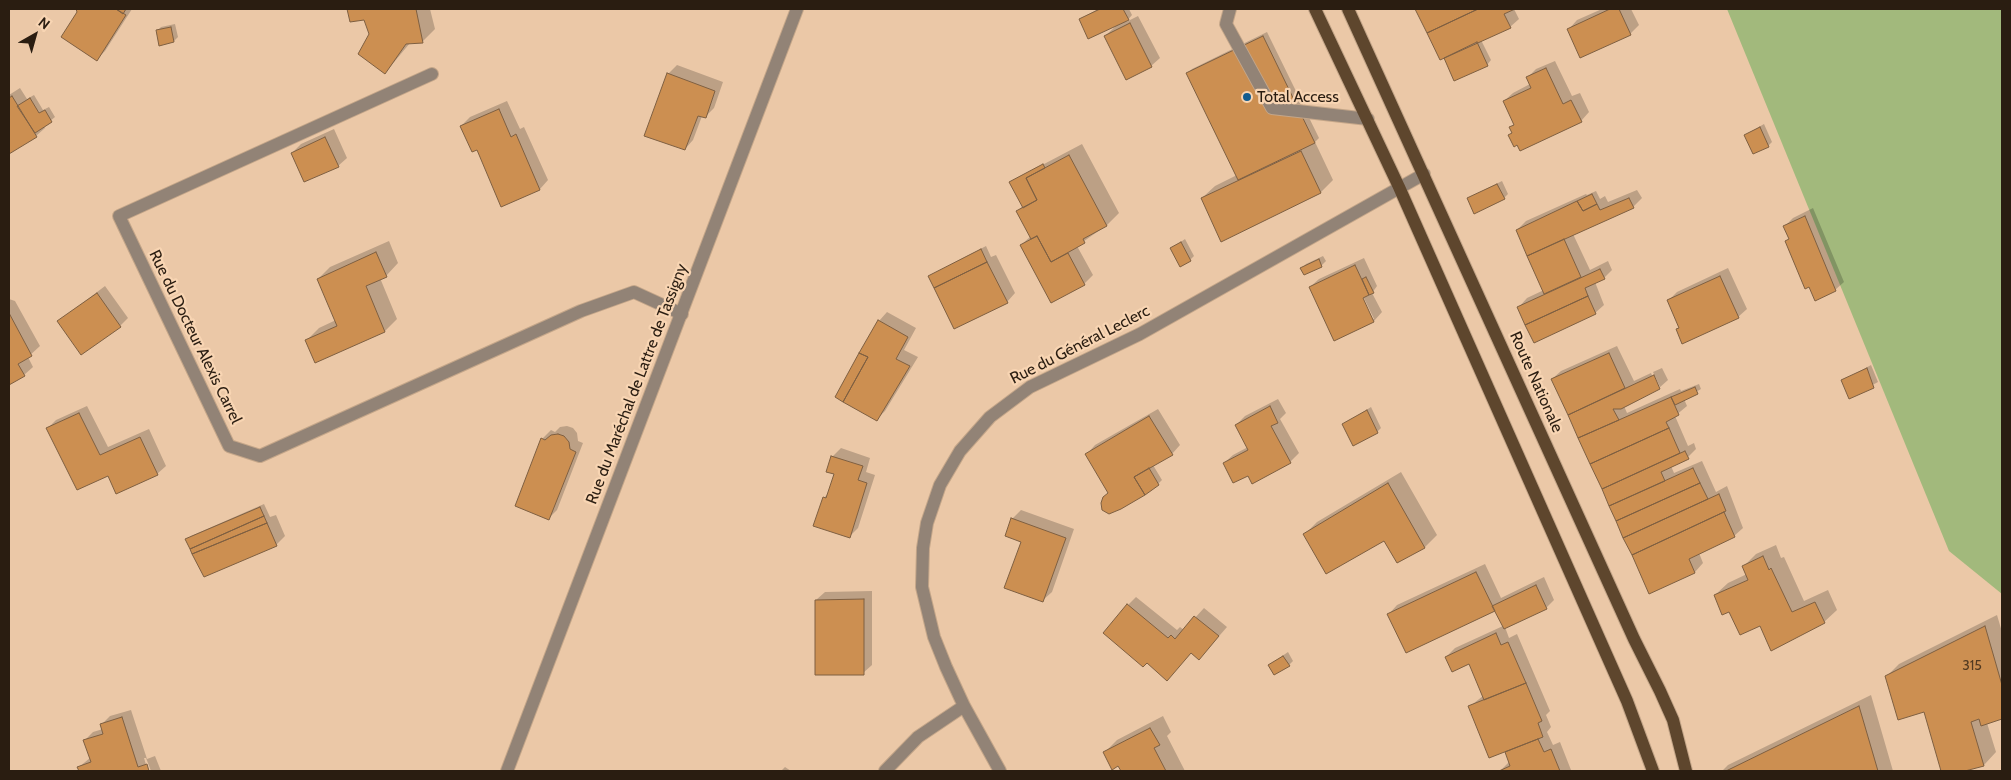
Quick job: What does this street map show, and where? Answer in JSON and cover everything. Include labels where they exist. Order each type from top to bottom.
[{"type":"main road","points":[[1315,9],[1368,119],[1623,692],[1653,771]]},
{"type":"main road","name":"Route Nationale","points":[[1348,9],[1634,639],[1673,720],[1686,771]]},
{"type":"street","name":"Rue du Maréchal de Lattre de Tassigny","points":[[508,771],[797,9]]},
{"type":"street","points":[[1230,9],[1226,24],[1272,108],[1368,119]]},
{"type":"street","name":"Rue du Docteur Alexis Carrel","points":[[432,74],[119,216],[229,446],[260,456],[581,311],[634,292],[682,314]]},
{"type":"street","name":"Rue du Général Leclerc","points":[[1000,771],[964,706],[934,637],[922,587],[927,523],[947,471],[972,436],[1008,402],[1030,387],[1140,334],[1424,174]]},
{"type":"street","points":[[885,771],[918,737],[964,706]]},
{"type":"green space","points":[[1727,9],[2002,9],[2002,594],[1949,551]]},
{"type":"building","points":[[76,9],[116,9],[126,15],[97,61],[61,37],[77,12]]},
{"type":"building","points":[[116,9],[126,9],[123,14]]},
{"type":"building","points":[[347,9],[416,9],[423,43],[406,44],[385,74],[358,54],[369,34],[364,20],[350,22]]},
{"type":"building","points":[[1100,9],[1123,9],[1129,20],[1088,39],[1079,19]]},
{"type":"building","points":[[1415,9],[1478,9],[1427,33]]},
{"type":"building","points":[[1478,9],[1515,9],[1504,14],[1511,28],[1440,60],[1427,33]]},
{"type":"building","points":[[1610,9],[1619,9],[1631,35],[1580,58],[1567,29]]},
{"type":"building","points":[[1130,23],[1152,67],[1126,80],[1104,36]]},
{"type":"building","points":[[171,27],[174,42],[159,46],[156,30]]},
{"type":"building","points":[[1263,36],[1315,143],[1238,180],[1186,73]]},
{"type":"building","points":[[1477,42],[1488,66],[1454,81],[1444,58]]},
{"type":"building","points":[[1546,68],[1563,104],[1571,100],[1582,122],[1520,151],[1517,145],[1514,147],[1508,135],[1512,133],[1509,127],[1514,125],[1503,101],[1531,88],[1526,77]]},
{"type":"building","points":[[667,73],[715,91],[706,118],[698,116],[685,150],[644,136]]},
{"type":"building","points":[[12,96],[37,137],[9,154],[9,98]]},
{"type":"building","points":[[30,98],[39,113],[45,110],[52,122],[35,133],[17,106]]},
{"type":"building","points":[[499,109],[511,137],[516,134],[540,190],[501,207],[477,150],[472,152],[460,126]]},
{"type":"building","points":[[1760,127],[1769,147],[1753,154],[1744,135]]},
{"type":"building","points":[[325,137],[339,167],[304,182],[291,153]]},
{"type":"building","points":[[1301,151],[1321,193],[1221,242],[1201,198]]},
{"type":"building","points":[[1069,155],[1107,226],[1083,239],[1085,243],[1051,262],[1037,236],[1031,239],[1016,211],[1037,200],[1026,178]]},
{"type":"building","points":[[1043,164],[1045,168],[1026,178],[1037,200],[1023,208],[1009,182]]},
{"type":"building","points":[[1497,184],[1505,199],[1474,214],[1467,198]]},
{"type":"building","points":[[1592,194],[1597,204],[1583,211],[1577,201]]},
{"type":"building","points":[[1629,198],[1634,208],[1527,256],[1516,230],[1577,201],[1583,211],[1597,204],[1600,210]]},
{"type":"building","points":[[1805,216],[1836,291],[1815,301],[1809,287],[1805,289],[1785,241],[1789,239],[1783,226]]},
{"type":"building","points":[[1037,236],[1051,262],[1068,253],[1085,285],[1051,303],[1020,245]]},
{"type":"building","points":[[1564,239],[1581,277],[1544,294],[1527,256]]},
{"type":"building","points":[[1181,242],[1191,261],[1180,267],[1170,248]]},
{"type":"building","points":[[981,249],[987,262],[934,288],[928,276]]},
{"type":"building","points":[[376,252],[387,277],[366,286],[385,332],[315,363],[305,340],[337,326],[317,279]]},
{"type":"building","points":[[1319,259],[1322,267],[1304,275],[1300,268]]},
{"type":"building","points":[[987,262],[1008,303],[954,329],[934,288]]},
{"type":"building","points":[[1355,265],[1369,295],[1363,298],[1374,322],[1334,341],[1309,287]]},
{"type":"building","points":[[1600,269],[1605,279],[1585,288],[1588,296],[1525,325],[1517,307]]},
{"type":"building","points":[[1720,276],[1739,318],[1682,344],[1676,329],[1679,328],[1667,300]]},
{"type":"building","points":[[1366,277],[1374,293],[1369,295],[1362,279]]},
{"type":"building","points":[[97,293],[121,327],[81,355],[57,321]]},
{"type":"building","points":[[1588,296],[1596,314],[1534,343],[1525,325]]},
{"type":"building","points":[[9,313],[32,356],[18,364],[25,376],[9,385]]},
{"type":"building","points":[[878,320],[908,337],[896,359],[910,366],[877,421],[843,402],[868,357],[859,353]]},
{"type":"building","points":[[859,353],[868,357],[843,402],[835,397]]},
{"type":"building","points":[[1609,353],[1625,388],[1568,415],[1551,379]]},
{"type":"building","points":[[1867,368],[1874,388],[1849,399],[1841,380]]},
{"type":"building","points":[[1654,375],[1660,389],[1621,409],[1613,409],[1619,420],[1578,438],[1568,415]]},
{"type":"building","points":[[1695,387],[1698,394],[1675,405],[1671,397]]},
{"type":"building","points":[[1671,397],[1679,415],[1666,422],[1669,428],[1590,464],[1578,438]]},
{"type":"building","points":[[1270,406],[1278,423],[1271,426],[1291,463],[1252,484],[1248,476],[1233,483],[1223,463],[1248,450],[1235,425]]},
{"type":"building","points":[[1367,410],[1378,433],[1353,446],[1342,424]]},
{"type":"building","points":[[79,413],[100,455],[140,437],[158,475],[116,494],[108,476],[77,490],[46,428]]},
{"type":"building","points":[[1149,416],[1173,455],[1134,477],[1145,495],[1109,514],[1102,510],[1101,503],[1103,497],[1108,493],[1085,454]]},
{"type":"building","points":[[1669,428],[1680,453],[1602,489],[1590,464]]},
{"type":"building","points":[[558,434],[564,436],[569,442],[570,449],[576,452],[549,520],[515,506],[541,438],[545,440],[551,435]]},
{"type":"building","points":[[1685,451],[1689,459],[1661,472],[1665,481],[1609,506],[1602,489]]},
{"type":"building","points":[[831,456],[863,466],[858,480],[867,483],[850,538],[813,526],[823,497],[826,498],[834,474],[826,472]]},
{"type":"building","points":[[1149,468],[1159,485],[1145,495],[1134,477]]},
{"type":"building","points":[[1693,468],[1700,483],[1616,521],[1609,506]]},
{"type":"building","points":[[1388,483],[1425,548],[1397,563],[1384,541],[1326,574],[1303,534]]},
{"type":"building","points":[[1700,483],[1708,499],[1623,538],[1616,521]]},
{"type":"building","points":[[1719,494],[1726,511],[1632,555],[1623,538]]},
{"type":"building","points":[[260,507],[264,516],[190,549],[185,539]]},
{"type":"building","points":[[1724,512],[1735,537],[1689,559],[1695,573],[1649,594],[1632,555]]},
{"type":"building","points":[[264,516],[267,523],[192,554],[190,549]]},
{"type":"building","points":[[1011,518],[1066,538],[1043,602],[1004,588],[1021,542],[1005,536]]},
{"type":"building","points":[[267,523],[277,546],[204,577],[192,554]]},
{"type":"building","points":[[1763,556],[1769,570],[1771,568],[1792,612],[1815,602],[1825,623],[1771,651],[1760,626],[1740,635],[1729,612],[1722,615],[1714,595],[1748,580],[1742,566]]},
{"type":"building","points":[[1476,572],[1495,611],[1406,653],[1387,614]]},
{"type":"building","points":[[1536,585],[1547,609],[1504,629],[1492,606]]},
{"type":"building","points":[[864,599],[864,675],[815,675],[815,600]]},
{"type":"building","points":[[1127,604],[1168,638],[1171,635],[1175,639],[1194,616],[1219,636],[1199,660],[1191,653],[1167,681],[1147,663],[1143,667],[1103,633]]},
{"type":"building","points":[[1985,626],[2002,685],[2002,719],[1981,726],[1979,719],[1971,722],[1984,766],[1965,771],[1941,771],[1924,712],[1898,720],[1885,676]]},
{"type":"building","points":[[1496,633],[1501,645],[1508,642],[1526,683],[1484,700],[1469,664],[1452,672],[1445,657]]},
{"type":"building","points":[[1283,656],[1290,666],[1274,675],[1268,665]]},
{"type":"building","points":[[1526,683],[1542,721],[1538,723],[1543,737],[1489,758],[1468,706]]},
{"type":"building","points":[[1859,706],[1878,771],[1726,771]]},
{"type":"building","points":[[122,717],[138,767],[147,764],[149,771],[79,771],[77,767],[91,762],[83,740],[103,734],[100,724]]},
{"type":"building","points":[[1150,728],[1160,745],[1154,748],[1166,771],[1121,771],[1118,766],[1112,770],[1103,752]]},
{"type":"building","points":[[1538,739],[1544,752],[1551,749],[1560,771],[1499,771],[1510,766],[1505,752]]},
{"type":"place","name":"Total Access","points":[[1247,97]]}]
